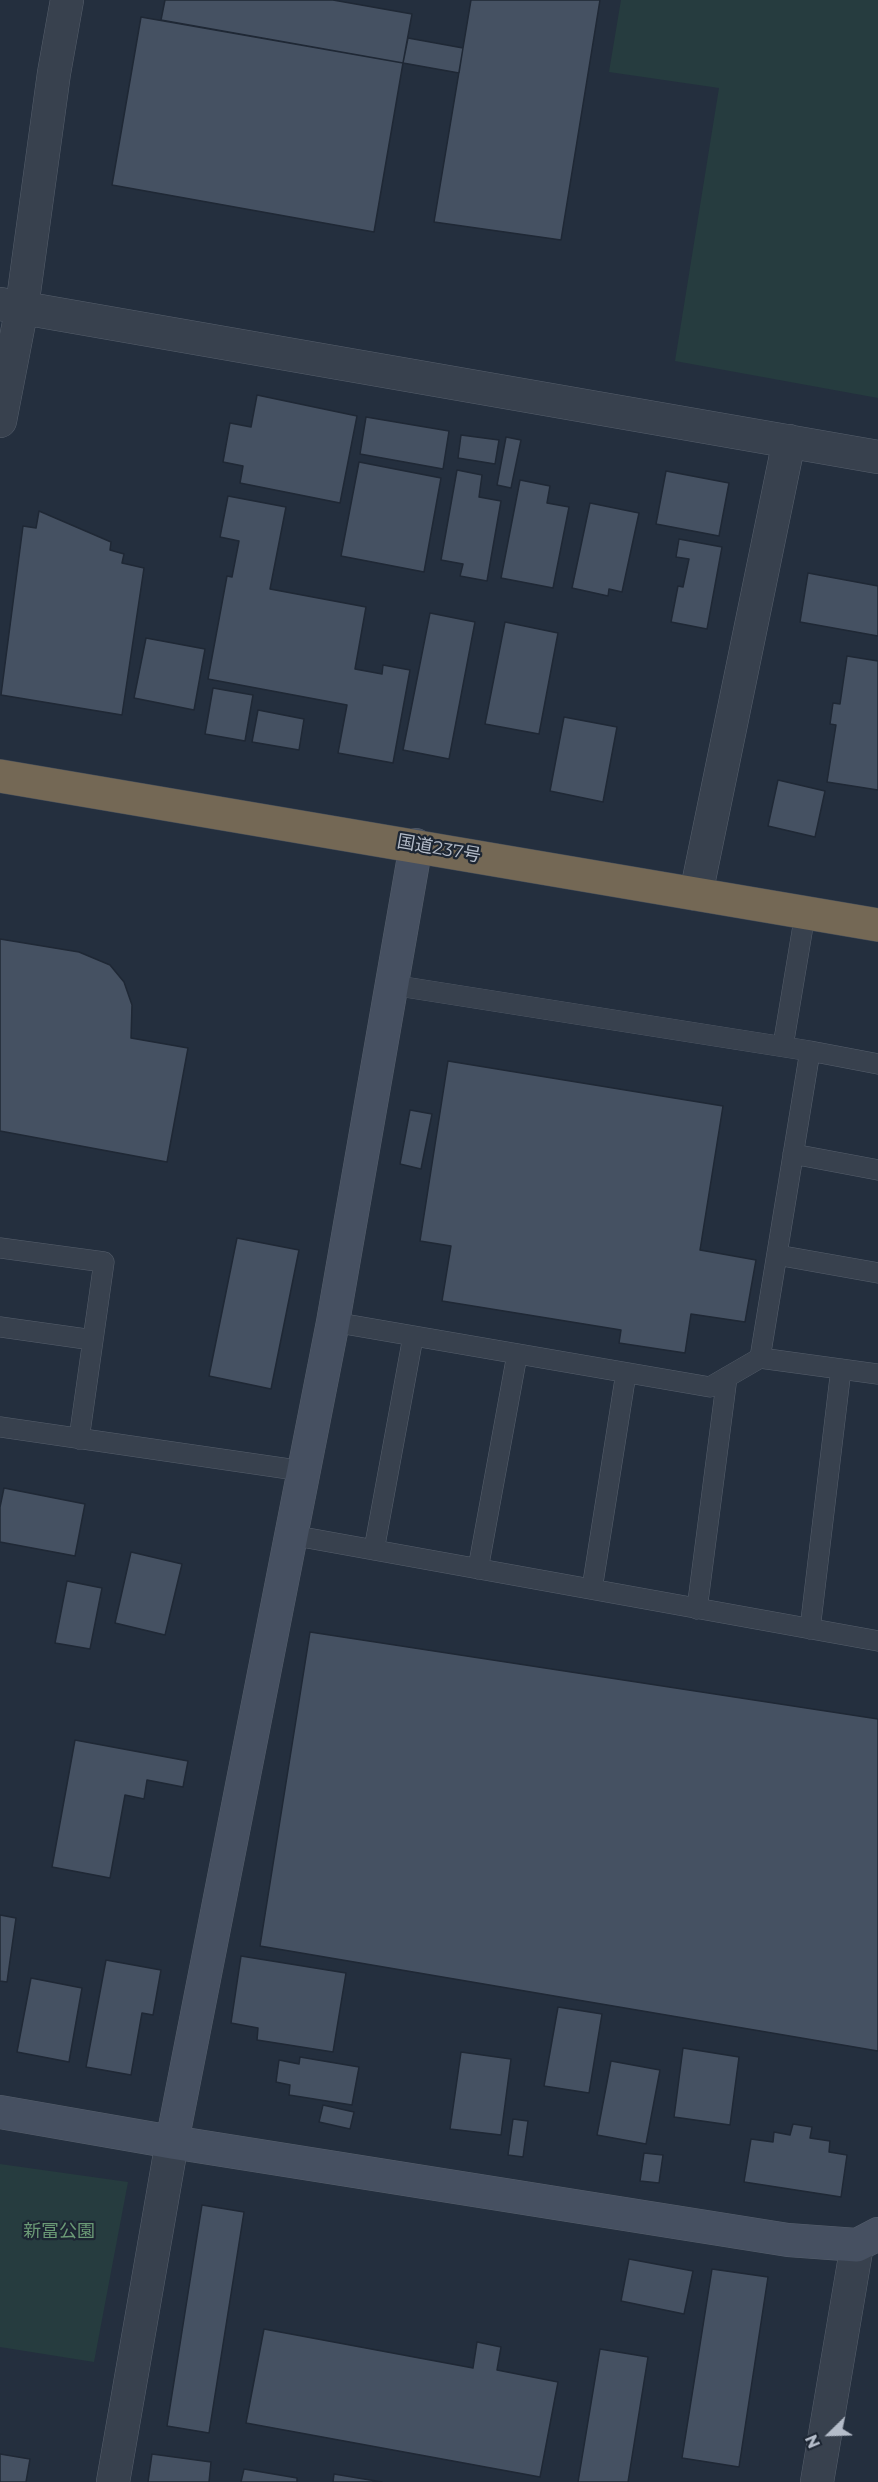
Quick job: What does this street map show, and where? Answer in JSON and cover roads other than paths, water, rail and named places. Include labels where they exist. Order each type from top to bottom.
[{"type":"highway","name":"国道237号","points":[[0,777],[416,845],[878,925]]},
{"type":"street","points":[[0,421],[11,305],[67,0]]},
{"type":"street","points":[[11,305],[878,457]]},
{"type":"street","points":[[696,894],[789,441]]},
{"type":"street","points":[[113,2482],[172,2142],[333,1322],[416,845]]},
{"type":"street","points":[[0,2112],[172,2142],[788,2240],[867,2240],[817,2482]]},
{"type":"lane","points":[[783,1046],[805,914]]},
{"type":"lane","points":[[392,985],[783,1046],[878,1064]]},
{"type":"lane","points":[[760,1358],[810,1051]]},
{"type":"lane","points":[[793,1154],[878,1170]]},
{"type":"lane","points":[[0,1248],[104,1262],[79,1439]]},
{"type":"lane","points":[[777,1255],[878,1273]]},
{"type":"lane","points":[[333,1322],[710,1387],[760,1358],[878,1374]]},
{"type":"lane","points":[[0,1327],[93,1340]]},
{"type":"lane","points":[[374,1550],[412,1336]]},
{"type":"lane","points":[[478,1569],[517,1355]]},
{"type":"lane","points":[[810,1629],[841,1369]]},
{"type":"lane","points":[[592,1589],[626,1373]]},
{"type":"lane","points":[[697,1608],[728,1377]]},
{"type":"lane","points":[[0,1427],[303,1471]]},
{"type":"lane","points":[[291,1535],[878,1641]]},
{"type":"park label","name":"新冨公園","points":[[59,2232]]}]
